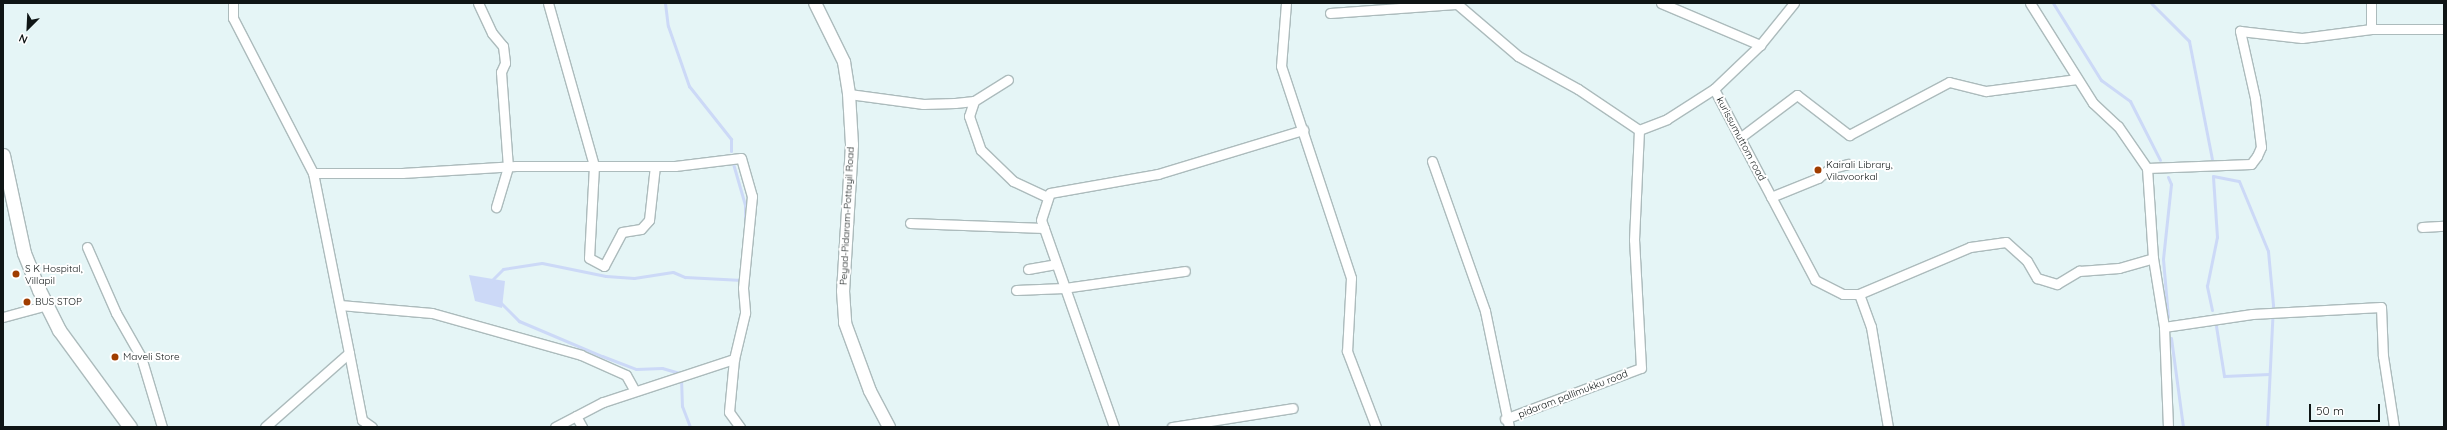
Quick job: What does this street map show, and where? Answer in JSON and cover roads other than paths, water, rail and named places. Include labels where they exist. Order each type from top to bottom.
[{"type":"main road","points":[[3,155],[24,253],[47,305],[59,330],[130,427]]},
{"type":"street","points":[[233,3],[233,18],[313,173],[362,420],[372,427]]},
{"type":"street","points":[[478,3],[492,33],[504,46],[505,63],[501,72],[508,166],[496,207]]},
{"type":"street","points":[[548,3],[594,166],[589,258],[604,266],[622,232],[642,229],[649,220],[655,166]]},
{"type":"street","name":"Peyad-Pidaram-Pottayil Road","points":[[815,3],[844,62],[849,94],[851,164],[842,307],[854,348],[885,425]]},
{"type":"street","points":[[1286,3],[1281,66],[1352,278],[1347,351],[1376,427]]},
{"type":"street","points":[[1330,13],[1456,3],[1518,56],[1578,89],[1639,130]]},
{"type":"street","points":[[1661,3],[1760,45]]},
{"type":"street","points":[[1714,88],[1760,45],[1794,3]]},
{"type":"street","points":[[2030,3],[2077,79],[2094,103],[2118,126],[2147,168],[2153,258],[2164,327],[2168,427]]},
{"type":"street","points":[[2371,3],[2372,29]]},
{"type":"street","points":[[2147,168],[2251,164],[2257,156],[2260,147],[2255,98],[2240,30],[2302,38],[2372,29],[2444,29]]},
{"type":"street","points":[[1741,137],[1798,94],[1849,136],[1949,82],[1986,91],[2077,79]]},
{"type":"street","points":[[849,94],[923,104],[974,101],[1008,80]]},
{"type":"street","name":"kurissumuttom road","points":[[1639,130],[1667,119],[1714,88],[1815,280],[1843,294],[1859,294]]},
{"type":"street","points":[[974,101],[969,116],[981,150],[1012,181],[1048,198]]},
{"type":"street","points":[[1114,427],[1041,220],[1050,193],[1158,174],[1303,130]]},
{"type":"street","name":"pidaram pallimukku road","points":[[1507,423],[1641,368],[1634,240],[1639,130]]},
{"type":"street","points":[[313,173],[402,173],[508,166],[655,166],[741,158],[752,196],[743,288],[745,313],[734,359],[729,412],[740,427]]},
{"type":"street","points":[[1432,161],[1485,311],[1507,423]]},
{"type":"street","points":[[1771,197],[1818,178],[1828,168],[1848,164]]},
{"type":"street","points":[[910,223],[1044,228]]},
{"type":"street","points":[[2422,227],[2444,226]]},
{"type":"street","points":[[1888,427],[1871,328],[1859,294],[1970,247],[2006,242],[2027,261],[2037,278],[2057,284],[2079,271],[2119,268],[2153,258]]},
{"type":"street","points":[[87,247],[116,313],[141,357],[162,427]]},
{"type":"street","points":[[1028,269],[1056,264]]},
{"type":"street","points":[[1016,290],[1064,288],[1185,271]]},
{"type":"street","points":[[3,317],[47,305]]},
{"type":"street","points":[[340,305],[432,313],[581,355],[626,375],[635,391]]},
{"type":"street","points":[[2164,327],[2266,314],[2381,307],[2383,356],[2394,427]]},
{"type":"street","points":[[265,427],[349,353]]},
{"type":"street","points":[[556,427],[576,416],[635,391],[734,359]]},
{"type":"street","points":[[1172,427],[1292,408]]},
{"type":"street","points":[[576,416],[582,427]]},
{"type":"water","points":[[469,275],[505,281],[502,308],[475,301]]},
{"type":"waterway","points":[[665,3],[668,26],[689,86],[731,139],[731,151]]},
{"type":"waterway","points":[[2053,3],[2101,80],[2130,101],[2160,160]]},
{"type":"waterway","points":[[2151,3],[2189,41],[2212,159]]},
{"type":"waterway","points":[[732,160],[745,205],[745,223]]},
{"type":"waterway","points":[[2212,310],[2207,286],[2217,237],[2213,176],[2239,181],[2268,251],[2273,305],[2267,427]]},
{"type":"waterway","points":[[2168,177],[2171,184],[2163,259],[2168,317]]},
{"type":"waterway","points":[[491,281],[503,269],[542,263],[606,276],[634,278],[673,272],[685,277],[742,280]]},
{"type":"waterway","points":[[500,302],[519,321],[602,356],[636,369],[662,368],[680,373]]},
{"type":"waterway","points":[[2216,326],[2224,376],[2269,374]]},
{"type":"waterway","points":[[2171,338],[2183,427]]},
{"type":"waterway","points":[[681,378],[682,406],[690,427]]},
{"type":"place","name":"Kairali Library, Vilavoorkal","points":[[1818,170]]},
{"type":"place","name":"S K Hospital, Villapil","points":[[16,274]]},
{"type":"place","name":"BUS STOP","points":[[27,302]]},
{"type":"place","name":"Maveli Store","points":[[115,357]]}]
